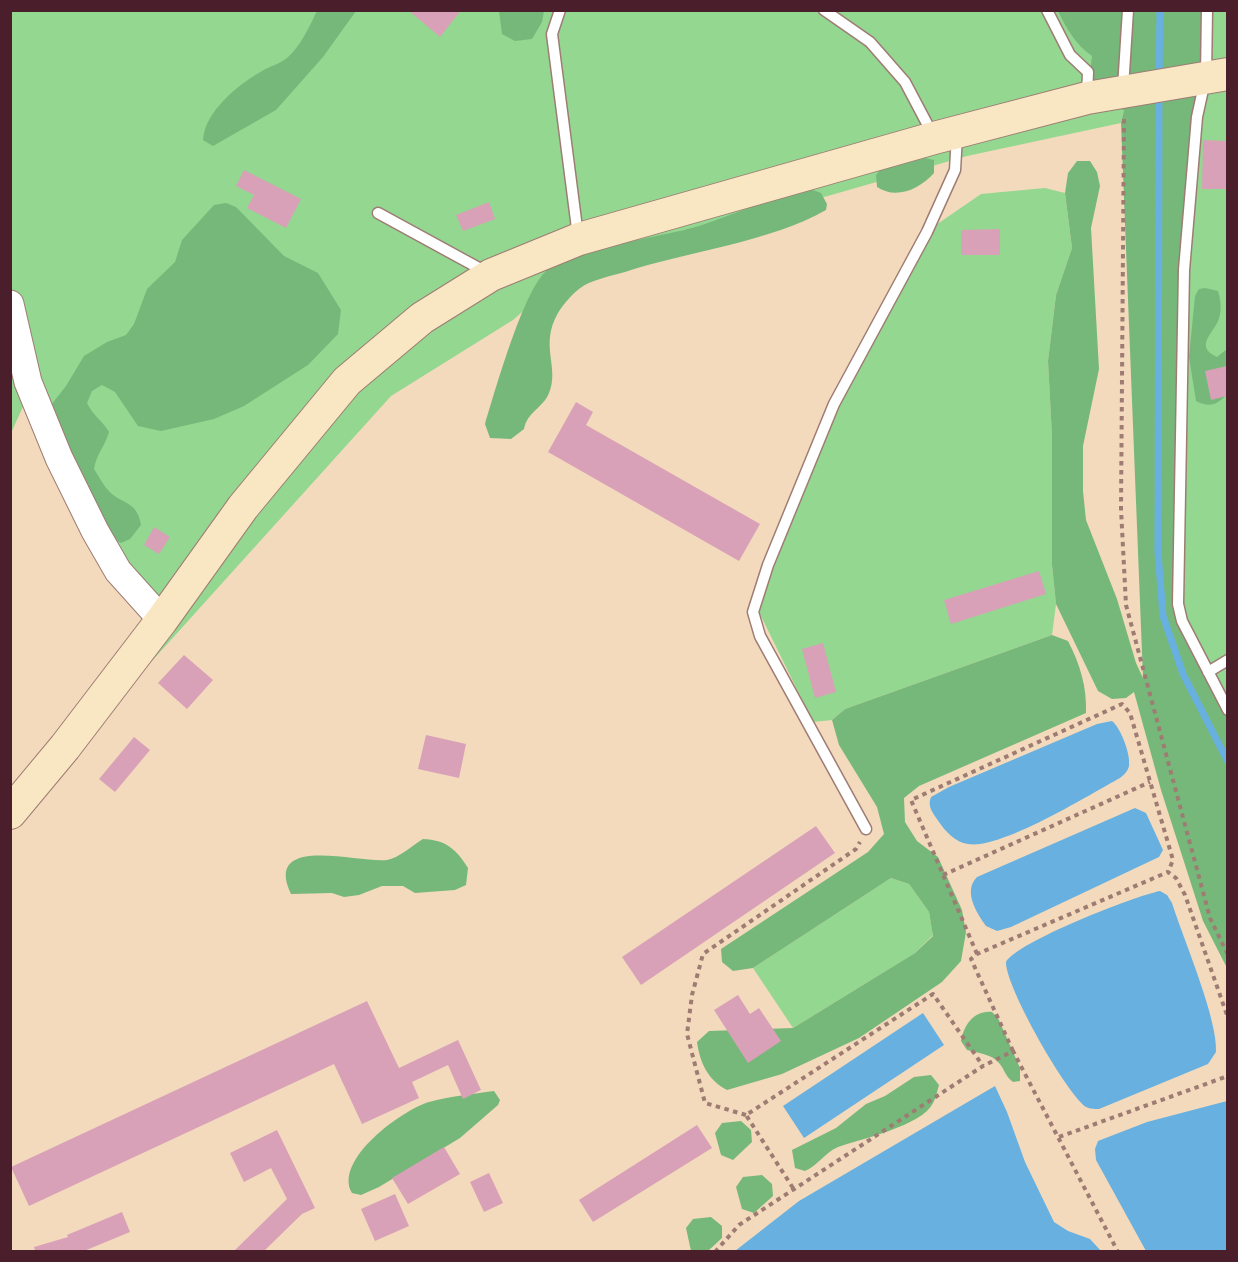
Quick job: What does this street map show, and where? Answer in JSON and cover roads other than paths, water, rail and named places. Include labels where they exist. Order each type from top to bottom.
[{"type":"main road","points":[[10,813],[65,747],[162,620],[243,507],[347,381],[423,318],[491,275],[579,239],[946,135],[1087,98],[1205,77]]},
{"type":"street","points":[[10,304],[23,383],[59,458],[95,531],[118,571],[162,620]]},
{"type":"lane","points":[[560,10],[552,34],[579,239]]},
{"type":"lane","points":[[824,10],[870,42],[905,82],[946,135],[955,170],[927,232],[834,404],[768,565],[753,612],[760,636],[866,829]]},
{"type":"lane","points":[[1047,10],[1070,55],[1088,72],[1087,98]]},
{"type":"lane","points":[[1128,10],[1132,89]]},
{"type":"lane","points":[[1207,10],[1205,77],[1197,117],[1184,270],[1178,603],[1182,621],[1227,710]]},
{"type":"lane","points":[[378,213],[491,275]]},
{"type":"lane","points":[[1208,672],[1227,660]]},
{"type":"water","points":[[1112,721],[1119,729],[1127,749],[1129,766],[1127,771],[1120,778],[1044,820],[1001,839],[982,844],[968,844],[955,839],[948,833],[931,810],[931,797],[949,787],[1097,724]]},
{"type":"water","points":[[1135,808],[1146,813],[1163,850],[1159,857],[1011,927],[997,931],[986,926],[972,902],[971,889],[977,877]]},
{"type":"water","points":[[1160,891],[1167,895],[1172,903],[1199,978],[1212,1020],[1216,1052],[1208,1064],[1099,1109],[1088,1108],[1065,1082],[1038,1038],[1015,993],[1006,962],[1015,953],[1053,932],[1103,910]]},
{"type":"water","points":[[923,1013],[944,1045],[804,1138],[783,1106]]},
{"type":"water","points":[[995,1086],[1025,1162],[1054,1222],[1068,1231],[1090,1239],[1101,1251],[735,1251],[799,1201]]},
{"type":"water","points":[[1227,1101],[1227,1251],[1146,1251],[1096,1160],[1095,1149],[1098,1141],[1147,1122]]},
{"type":"waterway","points":[[1159,77],[1160,10]]},
{"type":"waterway","points":[[1159,94],[1158,553],[1163,616],[1183,674],[1228,762]]}]
